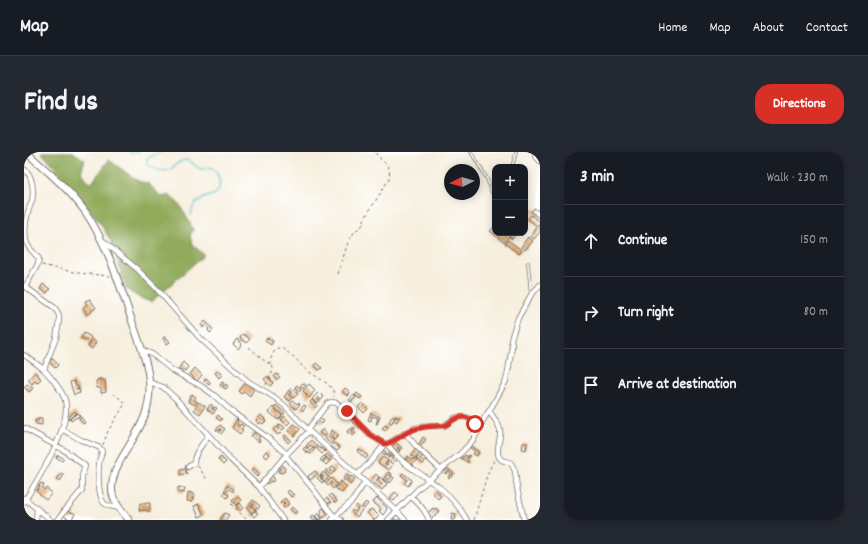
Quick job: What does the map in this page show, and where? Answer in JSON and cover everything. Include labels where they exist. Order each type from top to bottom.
[{"type":"main road","points":[[26,152],[41,165],[83,209],[101,239],[116,276],[142,350],[150,389],[148,407],[142,422],[119,463],[112,486],[113,496],[129,520]]},
{"type":"street","points":[[535,152],[535,156],[540,161]]},
{"type":"street","points":[[24,170],[30,174],[32,189],[32,198],[28,209],[26,222],[27,242],[30,249],[39,259],[38,264],[25,287],[55,308],[59,315],[56,338],[44,369]]},
{"type":"street","points":[[101,239],[137,269],[199,337],[249,382],[262,389],[285,406],[308,430],[405,520]]},
{"type":"street","points":[[388,520],[411,497],[461,453],[474,439],[506,381],[512,346],[511,339],[518,318],[531,295],[540,285]]},
{"type":"street","points":[[142,350],[152,354],[172,370],[214,395],[231,411],[272,441],[286,455],[314,490],[333,518],[341,520]]},
{"type":"street","points":[[24,355],[44,369],[65,400],[66,416],[62,429],[55,445],[24,500],[51,520]]},
{"type":"street","points":[[149,382],[164,388],[233,462],[259,487],[283,520]]},
{"type":"street","points":[[259,487],[308,430],[328,403],[334,402],[342,407],[370,435],[386,444],[408,466],[443,490],[462,510],[467,520]]},
{"type":"street","points":[[489,411],[500,429],[501,435],[498,454],[499,458],[510,463],[515,471],[524,520]]},
{"type":"street","points":[[357,475],[386,444],[415,428],[446,425],[456,418],[465,417],[472,420],[475,424],[474,439]]},
{"type":"street","points":[[24,428],[55,445],[83,464],[85,467],[82,476],[82,490],[58,520]]},
{"type":"street","points":[[62,429],[101,449],[102,452],[99,470],[100,495],[102,501],[106,504],[120,508]]},
{"type":"street","points":[[405,433],[441,470]]},
{"type":"street","points":[[188,467],[194,463],[196,453],[208,435]]},
{"type":"street","points":[[333,518],[355,497],[365,482]]},
{"type":"street","points":[[411,497],[423,509],[429,520]]},
{"type":"street","points":[[36,520],[37,509]]},
{"type":"lane","points":[[471,152],[487,180],[492,193]]},
{"type":"lane","points":[[513,164],[516,152]]},
{"type":"lane","points":[[528,263],[531,295]]},
{"type":"path","points":[[338,274],[348,242],[355,231],[362,226],[365,218],[389,179],[389,168],[375,152]]},
{"type":"path","points":[[38,264],[78,273],[116,276]]},
{"type":"path","points":[[249,347],[271,365]]},
{"type":"path","points":[[262,389],[273,371],[271,358],[275,350],[280,347],[284,348],[305,369],[331,387],[334,392],[334,402]]},
{"type":"path","points":[[101,449],[108,431],[125,404],[114,394]]},
{"type":"path","points":[[474,520],[487,475],[498,454]]},
{"type":"path","points":[[194,463],[201,469],[208,481]]},
{"type":"path","points":[[231,504],[247,520]]},
{"type":"green space","points":[[41,152],[73,152],[85,160],[81,172],[91,184],[109,160],[138,181],[149,184],[162,197],[169,195],[180,205],[193,229],[190,236],[192,244],[204,255],[151,302],[140,298],[126,289],[111,241],[100,223],[80,197]]},
{"type":"building","points":[[534,208],[540,212],[540,219],[531,212]]},
{"type":"building","points":[[531,215],[540,222],[537,226],[528,219]]},
{"type":"building","points":[[540,224],[540,232],[534,239],[531,236]]},
{"type":"building","points":[[496,236],[505,236],[508,238],[504,243]]},
{"type":"building","points":[[528,237],[533,241],[525,250],[521,247]]},
{"type":"building","points":[[508,240],[522,250],[519,254],[505,244]]},
{"type":"building","points":[[43,284],[50,289],[47,293],[40,289]]},
{"type":"building","points":[[90,299],[96,308],[87,315],[83,307],[87,305],[85,301]]},
{"type":"building","points":[[205,321],[213,330],[210,333],[208,330],[209,329],[205,325],[203,328],[201,325]]},
{"type":"building","points":[[84,333],[91,337],[89,342],[81,338]]},
{"type":"building","points":[[243,334],[250,339],[246,343],[240,338]]},
{"type":"building","points":[[165,336],[170,342],[167,344],[163,338]]},
{"type":"building","points":[[267,338],[273,341],[271,345],[265,341]]},
{"type":"building","points":[[92,339],[96,342],[92,349],[88,346]]},
{"type":"building","points":[[237,339],[242,344],[238,349],[233,344]]},
{"type":"building","points":[[53,358],[58,365],[55,368],[49,362]]},
{"type":"building","points":[[183,362],[188,367],[185,371],[179,368]]},
{"type":"building","points":[[316,363],[322,368],[320,370],[314,366]]},
{"type":"building","points":[[195,368],[202,375],[197,381],[190,374]]},
{"type":"building","points":[[218,371],[222,375],[219,378],[215,373]]},
{"type":"building","points":[[35,372],[41,379],[37,383],[35,381],[32,384],[28,380]]},
{"type":"building","points":[[277,374],[280,377],[276,380],[274,376]]},
{"type":"building","points":[[268,376],[273,383],[270,386],[264,379]]},
{"type":"building","points":[[206,378],[211,383],[209,385],[204,381]]},
{"type":"building","points":[[101,379],[105,380],[106,392],[101,393],[101,388],[97,388],[96,381]]},
{"type":"building","points":[[74,381],[76,386],[79,388],[77,390],[79,389],[80,393],[74,395],[70,382]]},
{"type":"building","points":[[222,382],[224,383],[223,385],[225,386],[226,384],[228,386],[226,389],[220,385]]},
{"type":"building","points":[[245,383],[254,389],[250,396],[244,391],[242,394],[239,391]]},
{"type":"building","points":[[303,383],[306,385],[302,389],[300,386]]},
{"type":"building","points":[[27,384],[33,388],[29,392],[24,387]]},
{"type":"building","points":[[309,384],[315,390],[309,398],[303,391]]},
{"type":"building","points":[[297,385],[301,390],[299,392],[295,387]]},
{"type":"building","points":[[292,388],[298,394],[293,398],[290,395],[292,392],[290,390]]},
{"type":"building","points":[[345,388],[350,392],[348,396],[342,392]]},
{"type":"building","points":[[289,390],[291,391],[288,395],[292,398],[290,401],[284,397]]},
{"type":"building","points":[[319,392],[324,397],[321,400],[318,397],[317,399],[320,401],[317,404],[312,399]]},
{"type":"building","points":[[357,393],[362,397],[360,399],[355,395]]},
{"type":"building","points":[[192,394],[196,397],[194,400],[197,401],[194,405],[188,401]]},
{"type":"building","points":[[354,395],[356,397],[351,402],[349,400]]},
{"type":"building","points":[[312,400],[317,406],[315,408],[310,402]]},
{"type":"building","points":[[293,401],[300,404],[296,409],[290,404]]},
{"type":"building","points":[[198,402],[205,406],[200,414],[194,410]]},
{"type":"building","points":[[362,403],[368,409],[364,413],[358,407]]},
{"type":"building","points":[[211,404],[213,406],[211,408],[214,410],[214,407],[217,408],[213,414],[207,409]]},
{"type":"building","points":[[276,405],[285,413],[283,415],[274,407]]},
{"type":"building","points":[[304,405],[306,406],[303,411],[301,409]]},
{"type":"building","points":[[273,407],[282,416],[278,420],[269,412]]},
{"type":"building","points":[[75,411],[77,413],[69,419],[68,417]]},
{"type":"building","points":[[77,413],[80,416],[71,421],[70,419]]},
{"type":"building","points":[[371,413],[380,417],[377,424],[378,418],[372,416],[371,421],[368,420]]},
{"type":"building","points":[[218,415],[222,419],[221,421],[216,418]]},
{"type":"building","points":[[261,415],[266,421],[263,424],[260,422],[259,424],[256,421]]},
{"type":"building","points":[[284,416],[290,422],[287,425],[281,420]]},
{"type":"building","points":[[392,416],[395,419],[396,416],[399,417],[397,422],[393,420],[392,423],[389,422]]},
{"type":"building","points":[[81,417],[85,423],[83,424],[79,419]]},
{"type":"building","points":[[38,418],[42,418],[42,425],[36,424],[35,420],[39,420]]},
{"type":"building","points":[[319,418],[324,421],[322,424],[317,420]]},
{"type":"building","points":[[237,419],[237,425],[239,426],[241,424],[244,426],[241,429],[243,430],[240,434],[232,428]]},
{"type":"building","points":[[280,424],[285,428],[282,430],[278,426]]},
{"type":"building","points":[[294,424],[300,429],[294,436],[288,431]]},
{"type":"building","points":[[220,425],[225,429],[221,434],[219,432],[221,430],[220,429],[218,431],[216,430]]},
{"type":"building","points":[[385,425],[388,427],[385,431],[382,429]]},
{"type":"building","points":[[276,427],[281,432],[278,435],[273,430]]},
{"type":"building","points":[[354,427],[355,429],[352,430],[355,434],[352,436],[350,433],[348,434],[347,431]]},
{"type":"building","points":[[323,429],[327,434],[324,437],[319,433]]},
{"type":"building","points":[[332,430],[338,436],[334,440],[332,438],[334,435],[333,434],[331,437],[329,435]]},
{"type":"building","points":[[255,432],[260,436],[258,439],[260,440],[259,442],[251,436]]},
{"type":"building","points":[[285,435],[291,440],[288,443],[283,437]]},
{"type":"building","points":[[328,436],[334,440],[331,444],[325,439]]},
{"type":"building","points":[[423,437],[426,439],[422,445],[419,444]]},
{"type":"building","points":[[311,440],[317,446],[315,449],[310,445],[308,448],[306,446]]},
{"type":"building","points":[[395,442],[402,448],[400,450],[398,447],[397,448],[400,451],[399,452],[392,447]]},
{"type":"building","points":[[334,443],[340,448],[337,451],[331,446]]},
{"type":"building","points":[[523,443],[527,443],[526,450],[522,449]]},
{"type":"building","points":[[471,446],[479,452],[477,456],[473,454],[475,451],[470,448]]},
{"type":"building","points":[[305,447],[310,451],[313,448],[314,450],[310,454],[308,452],[307,453],[303,449]]},
{"type":"building","points":[[319,447],[325,451],[322,454],[317,449]]},
{"type":"building","points":[[359,449],[368,456],[366,459],[357,451]]},
{"type":"building","points":[[416,449],[419,452],[415,458],[411,455]]},
{"type":"building","points":[[383,450],[390,457],[389,458],[381,452]]},
{"type":"building","points":[[266,451],[270,454],[267,458],[263,455]]},
{"type":"building","points":[[391,452],[398,458],[395,462],[392,459],[393,457],[389,455]]},
{"type":"building","points":[[421,453],[424,455],[420,459],[426,461],[423,464],[416,459]]},
{"type":"building","points":[[327,454],[332,459],[330,461],[325,456]]},
{"type":"building","points":[[58,455],[64,459],[62,461],[56,457]]},
{"type":"building","points":[[460,455],[463,458],[465,455],[468,457],[469,455],[470,456],[467,460],[469,462],[468,463],[459,457]]},
{"type":"building","points":[[324,456],[330,461],[326,465],[323,462],[326,459],[322,462],[320,460]]},
{"type":"building","points":[[408,456],[417,461],[412,464],[414,466],[412,467],[402,459],[403,458],[406,460]]},
{"type":"building","points":[[221,457],[226,462],[223,465],[218,460]]},
{"type":"building","points":[[382,457],[388,460],[385,464],[387,465],[388,461],[393,464],[389,470],[378,463]]},
{"type":"building","points":[[280,463],[285,468],[285,471],[282,473],[278,471],[281,468],[280,467],[277,470],[275,468]]},
{"type":"building","points":[[333,466],[336,469],[331,475],[325,471],[327,469],[330,472]]},
{"type":"building","points":[[253,468],[260,474],[257,477],[251,471]]},
{"type":"building","points":[[186,469],[185,472],[187,474],[180,475],[180,470]]},
{"type":"building","points":[[447,469],[454,474],[449,479],[448,477],[451,474],[449,471],[446,474],[444,472]]},
{"type":"building","points":[[315,471],[318,474],[310,480],[308,476]]},
{"type":"building","points":[[270,472],[275,480],[267,484],[262,479],[265,477],[268,480],[270,479],[266,475]]},
{"type":"building","points":[[323,472],[329,477],[325,482],[322,479],[324,477],[321,475]]},
{"type":"building","points":[[388,472],[392,474],[391,476],[389,474],[385,478],[388,480],[392,476],[394,478],[390,483],[383,479]]},
{"type":"building","points":[[62,473],[64,475],[60,481],[57,479]]},
{"type":"building","points":[[403,473],[412,480],[408,486],[404,483],[407,480],[401,475]]},
{"type":"building","points":[[347,474],[349,476],[345,481],[343,479]]},
{"type":"building","points":[[376,474],[379,477],[376,481],[381,485],[382,483],[378,479],[380,477],[387,484],[382,490],[371,480]]},
{"type":"building","points":[[320,475],[322,477],[320,478],[324,481],[322,483],[317,478]]},
{"type":"building","points":[[351,476],[355,479],[350,485],[347,481]]},
{"type":"building","points":[[331,478],[337,484],[333,489],[330,486],[332,483],[331,482],[328,486],[326,484]]},
{"type":"building","points":[[341,481],[347,487],[342,493],[335,488]]},
{"type":"building","points":[[41,483],[44,485],[42,488],[45,490],[46,488],[52,493],[46,500],[36,491],[40,487],[38,487]]},
{"type":"building","points":[[227,485],[234,490],[233,492],[229,489],[226,492],[224,491]]},
{"type":"building","points":[[178,487],[185,488],[184,493],[178,492]]},
{"type":"building","points":[[289,490],[294,495],[291,497],[287,492]]},
{"type":"building","points":[[436,490],[441,496],[438,499],[433,493]]},
{"type":"building","points":[[188,492],[194,494],[192,502],[187,501]]},
{"type":"building","points":[[225,492],[229,495],[227,498],[223,494]]},
{"type":"building","points":[[395,492],[399,495],[394,501],[390,498]]},
{"type":"building","points":[[331,494],[337,501],[335,503],[329,496]]},
{"type":"building","points":[[237,496],[241,500],[236,505],[232,501]]},
{"type":"building","points":[[285,498],[289,504],[284,508],[283,505],[285,503],[284,502],[281,504],[280,502]]},
{"type":"building","points":[[327,498],[331,502],[326,505],[324,502]]},
{"type":"building","points":[[377,498],[387,508],[383,515],[379,511],[381,509],[373,502]]},
{"type":"building","points":[[253,500],[260,506],[256,511],[255,510],[257,507],[252,513],[247,508]]},
{"type":"building","points":[[366,502],[368,504],[364,509],[362,507]]},
{"type":"building","points":[[140,503],[150,503],[150,511],[139,511]]},
{"type":"building","points":[[239,503],[243,508],[240,511],[236,506]]},
{"type":"building","points":[[199,504],[204,515],[199,517],[194,506]]},
{"type":"building","points":[[357,505],[362,510],[357,517],[351,512],[352,510],[355,512],[358,509],[355,507]]},
{"type":"building","points":[[292,507],[297,512],[295,514],[290,509]]},
{"type":"building","points":[[323,508],[328,514],[323,518],[320,514]]},
{"type":"building","points":[[433,508],[435,510],[436,508],[439,511],[433,518],[428,513]]},
{"type":"building","points":[[372,509],[379,516],[375,520],[367,513]]},
{"type":"building","points":[[67,510],[75,514],[71,520],[63,515]]},
{"type":"building","points":[[254,511],[258,513],[254,517],[251,514]]},
{"type":"building","points":[[225,513],[229,515],[226,519],[227,520],[220,520]]},
{"type":"building","points":[[318,513],[322,518],[321,520],[315,516]]},
{"type":"building","points":[[452,513],[456,514],[455,520],[451,520]]},
{"type":"building","points":[[396,514],[402,520],[391,520],[393,518],[395,519],[393,517]]},
{"type":"building","points":[[313,515],[318,520],[313,520],[311,518]]},
{"type":"waterway","points":[[129,152],[139,152]]},
{"type":"waterway","points":[[160,152],[147,159],[147,164],[152,168],[166,171],[181,161],[188,160],[200,169],[213,168],[217,174],[220,183],[219,189],[215,194],[197,202],[191,215]]},
{"type":"route","points":[[347,411],[370,435],[385,444],[415,428],[444,426],[452,420],[460,417],[469,418],[475,424]]}]
